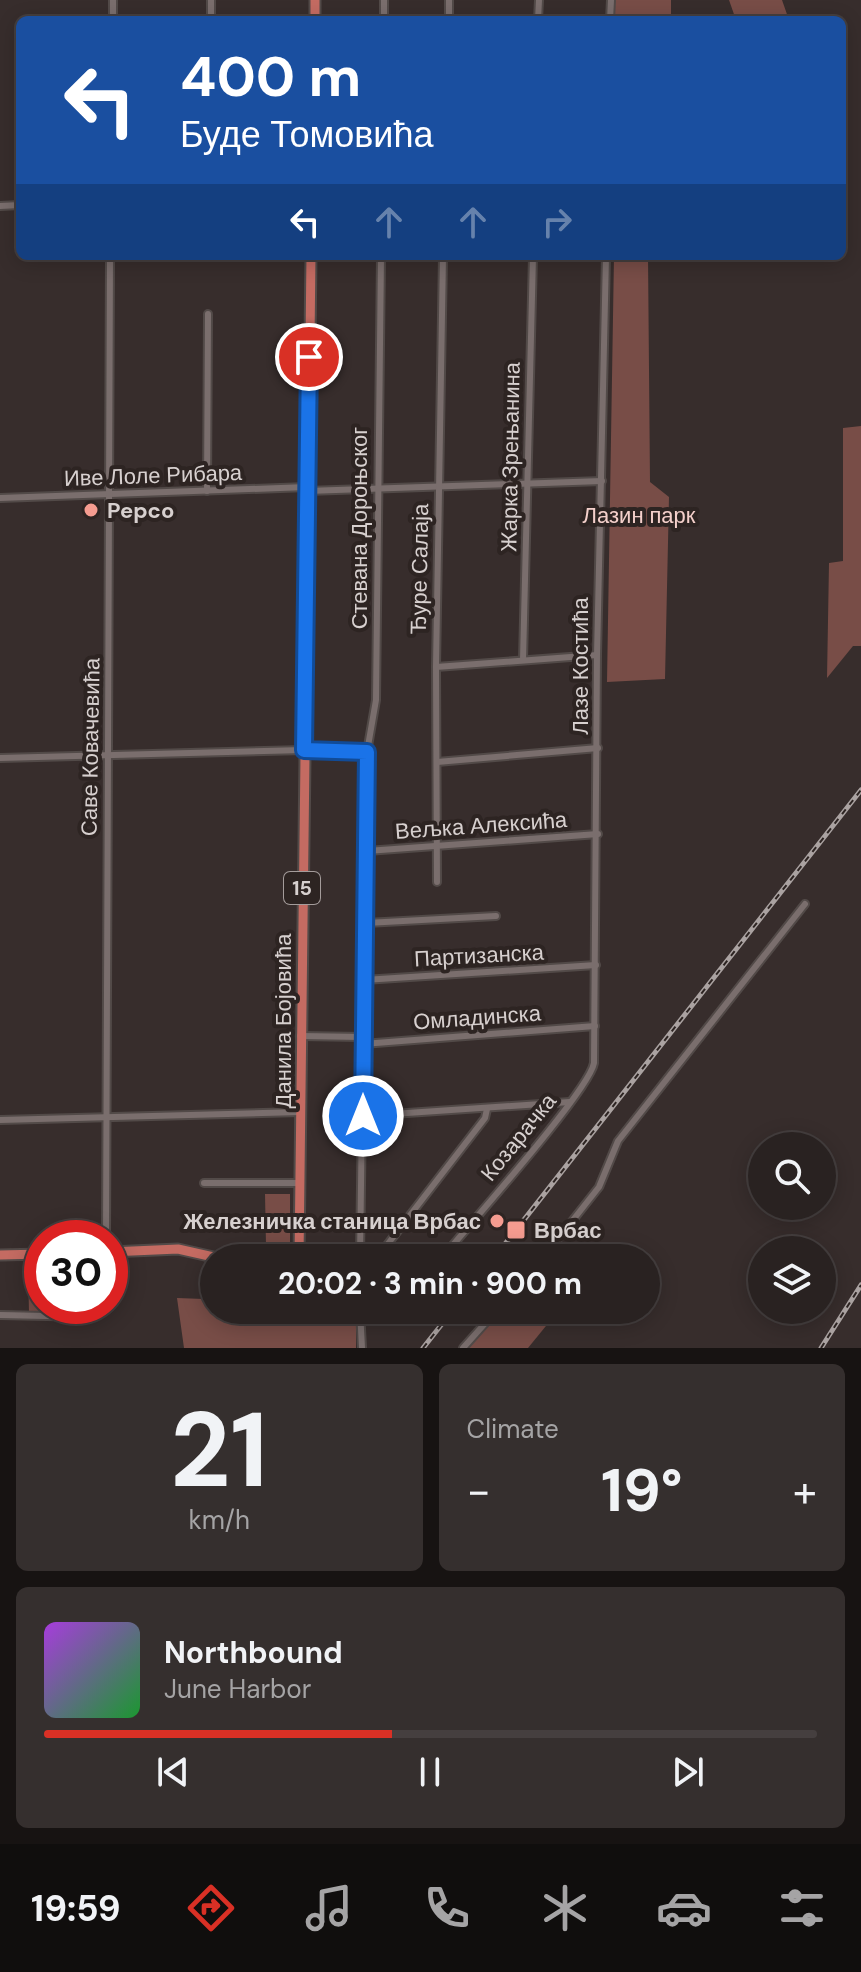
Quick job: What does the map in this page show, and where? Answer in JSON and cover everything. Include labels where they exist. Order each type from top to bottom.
[{"type":"main road","name":"Данила Бојовића","points":[[299,1244],[311,260]]},
{"type":"main road","points":[[128,1251],[178,1249],[200,1254]]},
{"type":"main road","points":[[0,1255],[24,1254]]},
{"type":"street","name":"Саве Ковачевића","points":[[106,1220],[110,260]]},
{"type":"street","name":"Стевана Дороњског","points":[[360,1244],[367,752],[376,700],[381,260]]},
{"type":"street","name":"Ђуре Салаја","points":[[437,882],[436,667],[443,260]]},
{"type":"street","name":"Жарка Зрењанина","points":[[523,660],[533,260]]},
{"type":"street","name":"Лазе Костића","points":[[590,1075],[595,1026],[597,655],[606,260]]},
{"type":"street","points":[[207,491],[208,314]]},
{"type":"street","name":"Иве Лоле Рибара","points":[[0,498],[307,489],[377,491],[438,485],[602,481]]},
{"type":"street","points":[[436,667],[597,655]]},
{"type":"street","points":[[437,762],[598,748]]},
{"type":"street","points":[[0,758],[304,750],[367,752]]},
{"type":"street","name":"Вељка Алексића","points":[[367,851],[598,834]]},
{"type":"street","points":[[554,1244],[599,1187],[618,1141],[805,904]]},
{"type":"street","points":[[366,923],[496,916]]},
{"type":"street","name":"Партизанска","points":[[364,980],[596,965]]},
{"type":"street","name":"Омладинска","points":[[300,1036],[363,1041],[595,1026]]},
{"type":"street","name":"Козарачка","points":[[453,1244],[590,1075]]},
{"type":"street","points":[[363,1116],[570,1102]]},
{"type":"street","points":[[387,1244],[487,1109]]},
{"type":"street","points":[[0,1120],[300,1112]]},
{"type":"street","points":[[204,1183],[299,1183]]},
{"type":"street","points":[[0,1315],[24,1316]]},
{"type":"street","points":[[361,1324],[362,1348]]},
{"type":"street","points":[[463,1348],[484,1324]]},
{"type":"green space","points":[[614,0],[671,0],[671,16],[614,16]]},
{"type":"green space","points":[[729,0],[782,0],[788,16],[735,16]]},
{"type":"green space","name":"Лазин парк","points":[[614,260],[648,260],[650,482],[669,497],[665,679],[607,682]]},
{"type":"green space","points":[[861,426],[861,646],[853,646],[827,678],[829,563],[843,561],[843,428]]},
{"type":"green space","points":[[265,1194],[290,1194],[290,1244],[266,1244]]},
{"type":"green space","points":[[177,1298],[200,1299],[200,1324],[356,1324],[356,1348],[184,1348]]},
{"type":"green space","points":[[484,1324],[548,1324],[528,1348],[463,1348]]},
{"type":"railway","points":[[505,1244],[861,790]]},
{"type":"railway","points":[[821,1348],[861,1285]]},
{"type":"railway","points":[[423,1348],[442,1324]]},
{"type":"place","name":"Pepco","points":[[91,510]]},
{"type":"place","name":"Железничка станица Врбас","points":[[497,1221]]},
{"type":"place","name":"Врбас","points":[[516,1230]]},
{"type":"route","points":[[309,357],[304,750],[367,752],[363,1116]]}]
